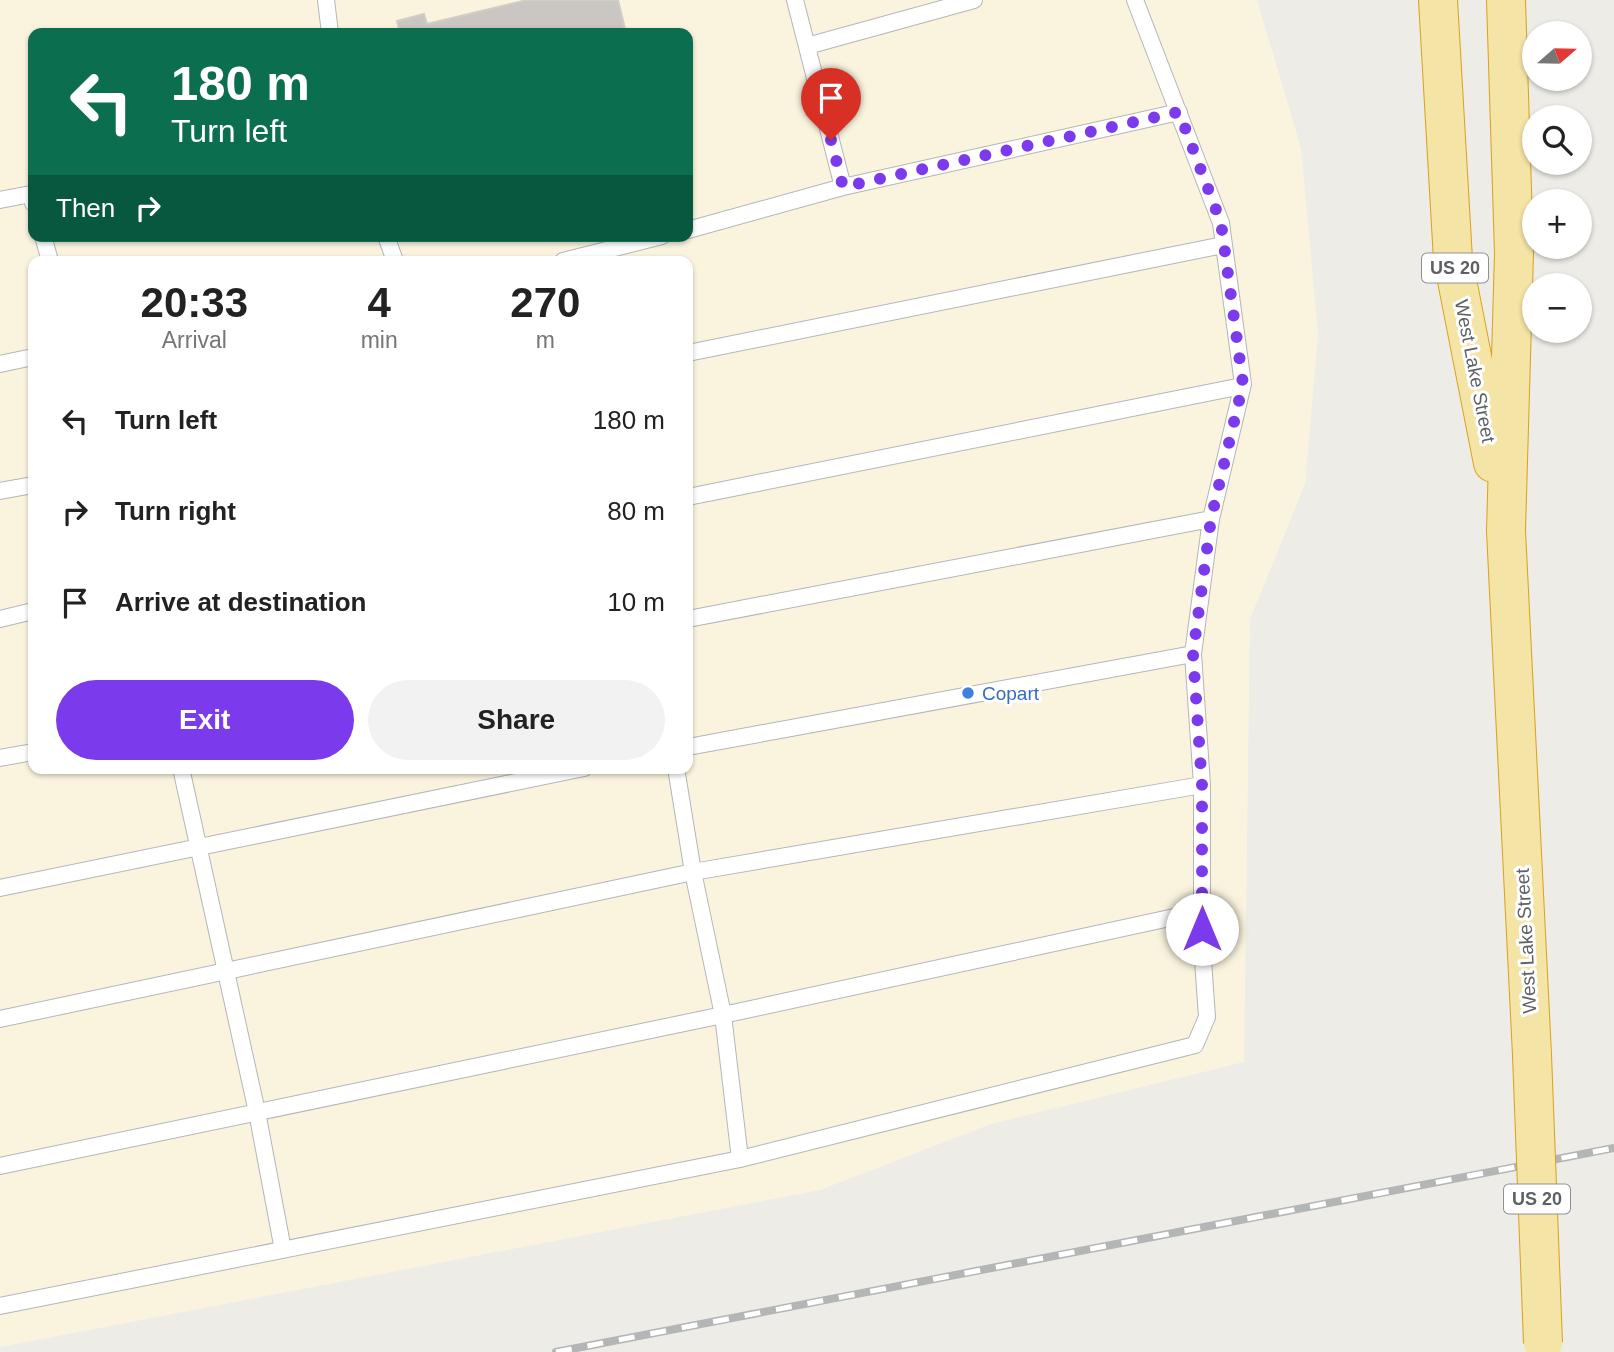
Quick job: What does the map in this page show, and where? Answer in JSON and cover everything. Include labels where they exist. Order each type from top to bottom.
[{"type":"highway","name":"West Lake Street","points":[[1438,0],[1453,260],[1506,531]]},
{"type":"highway","name":"West Lake Street","points":[[1506,0],[1514,253],[1506,531],[1532,1055],[1543,1348]]},
{"type":"lane","points":[[326,0],[329,28]]},
{"type":"lane","points":[[795,0],[843,187]]},
{"type":"lane","points":[[807,46],[974,0]]},
{"type":"lane","points":[[0,1306],[740,1159],[1195,1045],[1207,1017],[1202,911],[1202,785],[1193,654],[1211,519],[1242,386],[1221,223],[1135,0]]},
{"type":"lane","points":[[693,229],[843,187],[1179,112]]},
{"type":"lane","points":[[0,200],[28,197]]},
{"type":"lane","points":[[583,256],[638,242]]},
{"type":"lane","points":[[693,352],[1223,245]]},
{"type":"lane","points":[[0,364],[28,358]]},
{"type":"lane","points":[[693,496],[1242,386]]},
{"type":"lane","points":[[0,491],[28,486]]},
{"type":"lane","points":[[693,618],[1211,519]]},
{"type":"lane","points":[[0,619],[28,612]]},
{"type":"lane","points":[[693,746],[1193,654]]},
{"type":"lane","points":[[0,758],[28,753]]},
{"type":"lane","points":[[182,774],[196,847],[257,1112],[283,1250]]},
{"type":"lane","points":[[0,888],[555,774]]},
{"type":"lane","points":[[677,774],[693,872],[723,1015],[740,1159]]},
{"type":"lane","points":[[0,1019],[693,872],[1202,785]]},
{"type":"lane","points":[[0,1166],[723,1015],[1202,911]]},
{"type":"shaded area","name":"Copart","points":[[0,0],[1257,0],[1301,148],[1318,334],[1305,484],[1250,619],[1244,1062],[991,1124],[820,1190],[0,1347]]},
{"type":"building","points":[[527,0],[618,0],[625,28],[399,28],[397,21],[424,14],[427,24]]},
{"type":"railway","points":[[556,1352],[1614,1148]]},
{"type":"place","name":"Copart","points":[[968,693]]},
{"type":"route","points":[[831,140],[843,187],[1179,112],[1221,223],[1243,384],[1211,519],[1193,654],[1202,785],[1202,929]]}]
